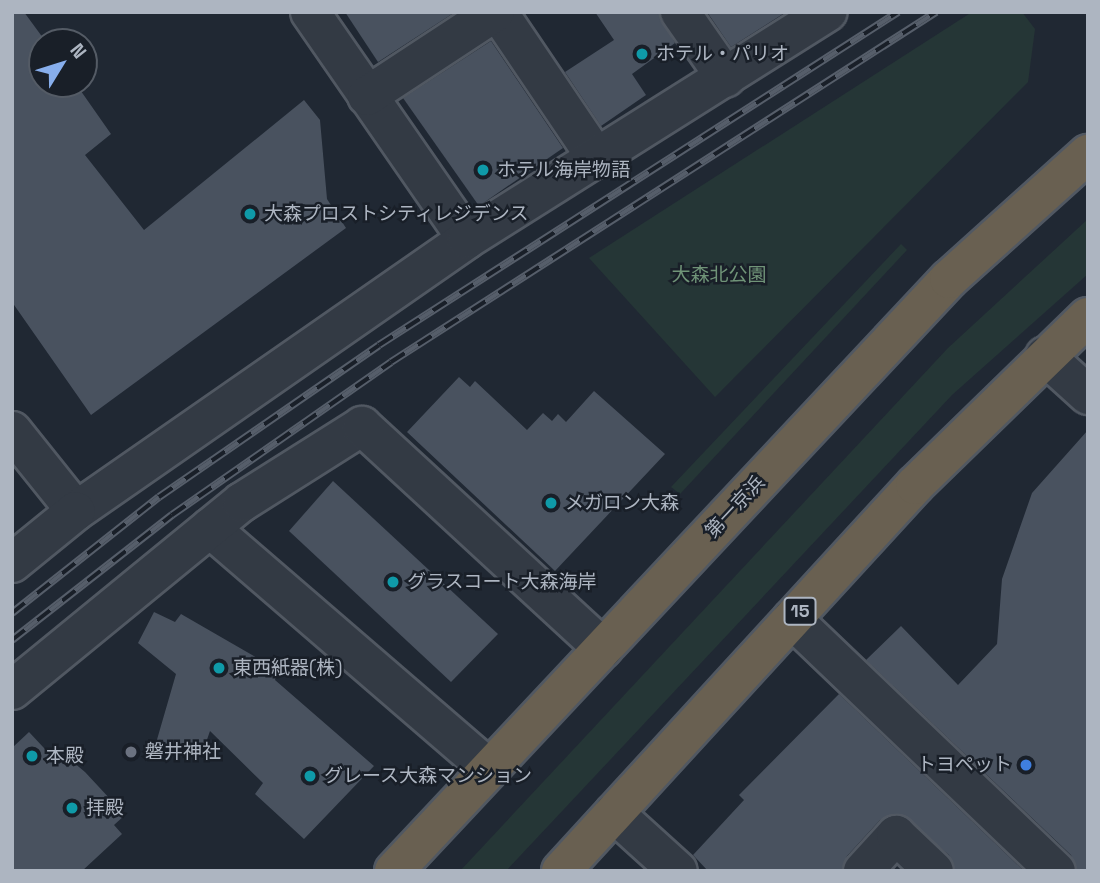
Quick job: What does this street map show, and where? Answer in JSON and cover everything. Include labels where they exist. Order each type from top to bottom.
[{"type":"highway","name":"第一京浜","points":[[394,871],[949,279],[1088,154]]},
{"type":"highway","name":"15","points":[[561,871],[792,620],[1045,356],[1088,317]]},
{"type":"street","points":[[310,12],[467,239]]},
{"type":"street","points":[[367,96],[496,12],[597,159]]},
{"type":"street","points":[[680,12],[726,78]]},
{"type":"street","points":[[12,563],[76,511],[467,239],[827,12]]},
{"type":"street","points":[[1045,356],[1088,395]]},
{"type":"street","points":[[12,690],[210,528],[362,426],[603,648]]},
{"type":"street","points":[[12,431],[76,511]]},
{"type":"street","points":[[210,528],[488,768]]},
{"type":"street","points":[[792,620],[1056,871]]},
{"type":"street","points":[[614,813],[678,871]]},
{"type":"street","points":[[863,871],[896,835],[934,871]]},
{"type":"green space","name":"大森北公園","points":[[972,12],[1022,12],[1035,29],[1028,82],[715,397],[589,258]]},
{"type":"green space","points":[[1088,219],[1088,274],[952,395],[506,871],[460,871],[948,348]]},
{"type":"green space","points":[[901,244],[907,250],[680,494],[671,487]]},
{"type":"building","name":"大森プロストシティレジデンス","points":[[12,12],[24,12],[36,28],[28,28],[28,98],[86,98],[111,134],[85,155],[144,230],[304,100],[320,120],[327,199],[346,228],[91,415],[12,302]]},
{"type":"building","points":[[345,12],[455,12],[378,62]]},
{"type":"building","points":[[595,12],[658,12],[675,43],[632,74],[646,95],[601,126],[565,72],[614,40]]},
{"type":"building","points":[[707,12],[786,12],[731,47]]},
{"type":"building","points":[[491,41],[563,148],[479,206],[403,98]]},
{"type":"building","name":"メガロン大森","points":[[459,377],[470,387],[475,381],[527,430],[543,413],[552,421],[558,414],[566,422],[594,391],[665,454],[555,571],[407,432]]},
{"type":"building","name":"トヨペット","points":[[1088,430],[1088,871],[1077,871],[1071,855],[866,660],[901,626],[958,685],[997,644],[1002,579],[1032,493]]},
{"type":"building","name":"グラスコート大森海岸","points":[[333,481],[498,634],[451,682],[289,531]]},
{"type":"building","points":[[154,612],[175,622],[181,614],[278,670],[275,680],[374,766],[304,839],[255,794],[263,783],[210,731],[201,757],[156,743],[176,674],[138,643]]},
{"type":"building","points":[[839,694],[1024,871],[955,871],[949,855],[900,814],[880,820],[847,856],[842,871],[708,871],[693,855],[744,800],[739,795]]},
{"type":"building","points":[[29,732],[59,764],[67,757],[85,772],[125,815],[114,825],[122,834],[82,871],[12,871],[12,748]]},
{"type":"railway","points":[[12,613],[159,497],[379,345],[898,12]]},
{"type":"railway","points":[[12,640],[172,515],[391,362],[936,12]]},
{"type":"place","name":"ホテル・パリオ","points":[[642,54]]},
{"type":"place","name":"ホテル海岸物語","points":[[483,170]]},
{"type":"place","name":"大森プロストシティレジデンス","points":[[250,214]]},
{"type":"place","name":"メガロン大森","points":[[551,503]]},
{"type":"place","name":"グラスコート大森海岸","points":[[393,582]]},
{"type":"place","name":"東西紙器(株)","points":[[219,668]]},
{"type":"place","name":"磐井神社","points":[[131,752]]},
{"type":"place","name":"本殿","points":[[32,756]]},
{"type":"place","name":"トヨペット","points":[[1026,765]]},
{"type":"place","name":"グレース大森マンション","points":[[310,776]]},
{"type":"place","name":"拝殿","points":[[72,808]]}]
